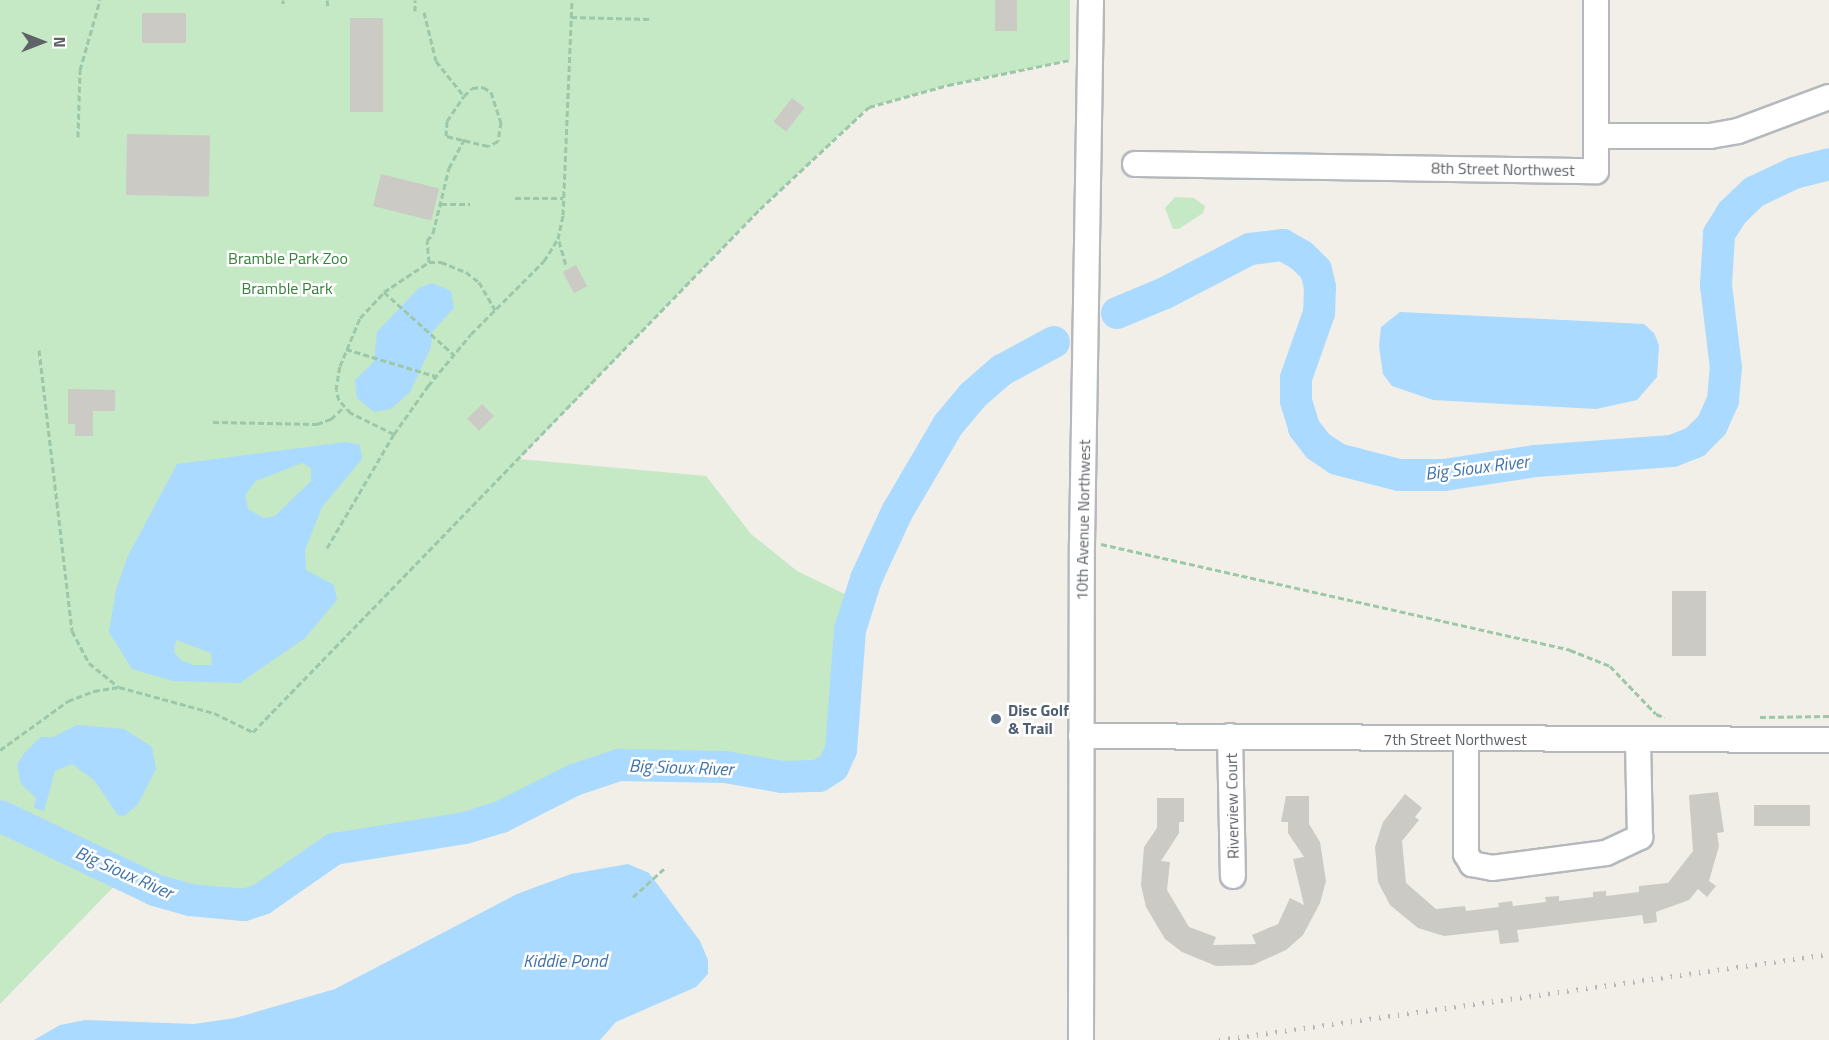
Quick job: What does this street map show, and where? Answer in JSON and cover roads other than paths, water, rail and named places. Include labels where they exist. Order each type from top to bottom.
[{"type":"street","name":"10th Avenue Northwest","points":[[1081,1040],[1082,544],[1091,0]]},
{"type":"street","points":[[1596,0],[1596,136],[1710,136],[1738,131],[1829,97]]},
{"type":"street","name":"8th Street Northwest","points":[[1135,164],[1596,171],[1596,136]]},
{"type":"street","name":"7th Street Northwest","points":[[1081,736],[1466,740],[1829,740]]},
{"type":"street","name":"Riverview Court","points":[[1230,736],[1233,876]]},
{"type":"street","points":[[1466,740],[1466,854],[1472,864],[1492,868],[1606,853],[1640,837],[1638,739]]},
{"type":"water","points":[[432,283],[451,291],[454,308],[432,332],[431,347],[410,392],[391,409],[374,412],[357,398],[355,380],[374,362],[377,332],[419,288]]},
{"type":"water","points":[[1400,312],[1644,324],[1654,333],[1659,345],[1657,377],[1637,400],[1596,409],[1433,400],[1392,386],[1383,374],[1379,346],[1381,327]]},
{"type":"water","points":[[346,442],[360,445],[362,459],[322,507],[305,550],[306,570],[334,585],[337,600],[305,638],[240,683],[173,681],[132,669],[109,632],[116,590],[127,558],[177,464]],"holes":[[[302,463],[311,468],[311,481],[275,516],[264,518],[248,509],[245,495],[256,481]],[[176,640],[211,653],[212,665],[194,665],[181,660],[174,652]]]},
{"type":"water","points":[[77,725],[124,729],[152,747],[156,769],[138,804],[124,816],[118,815],[94,780],[72,764],[55,771],[44,811],[34,808],[36,798],[21,784],[17,765],[25,752],[41,737],[53,737]]},
{"type":"water","name":"Kiddie Pond","points":[[628,864],[649,873],[700,941],[708,960],[708,974],[696,987],[616,1022],[600,1040],[34,1040],[60,1025],[85,1020],[194,1024],[235,1018],[335,989],[517,894],[571,874]]},
{"type":"waterway","name":"Big Sioux River","points":[[1117,313],[1165,293],[1250,249],[1283,245],[1302,256],[1316,270],[1320,287],[1319,313],[1296,378],[1296,401],[1304,428],[1318,446],[1337,459],[1399,475],[1444,475],[1536,461],[1672,451],[1695,442],[1712,425],[1723,400],[1726,368],[1716,285],[1719,234],[1732,213],[1754,192],[1794,173],[1829,164]]},
{"type":"waterway","name":"Big Sioux River","points":[[0,816],[155,890],[190,900],[244,905],[262,899],[334,849],[465,828],[501,817],[574,780],[619,765],[725,767],[782,777],[819,776],[833,767],[841,750],[850,630],[866,579],[897,512],[948,425],[972,396],[1002,370],[1054,342]]},
{"type":"railway","points":[[1219,1040],[1829,954]]},
{"type":"place","name":"Disc Golf & Trail","points":[[996,719]]},
{"type":"park label","name":"Bramble Park Zoo","points":[[288,258]]},
{"type":"park label","name":"Bramble Park","points":[[287,288]]}]
